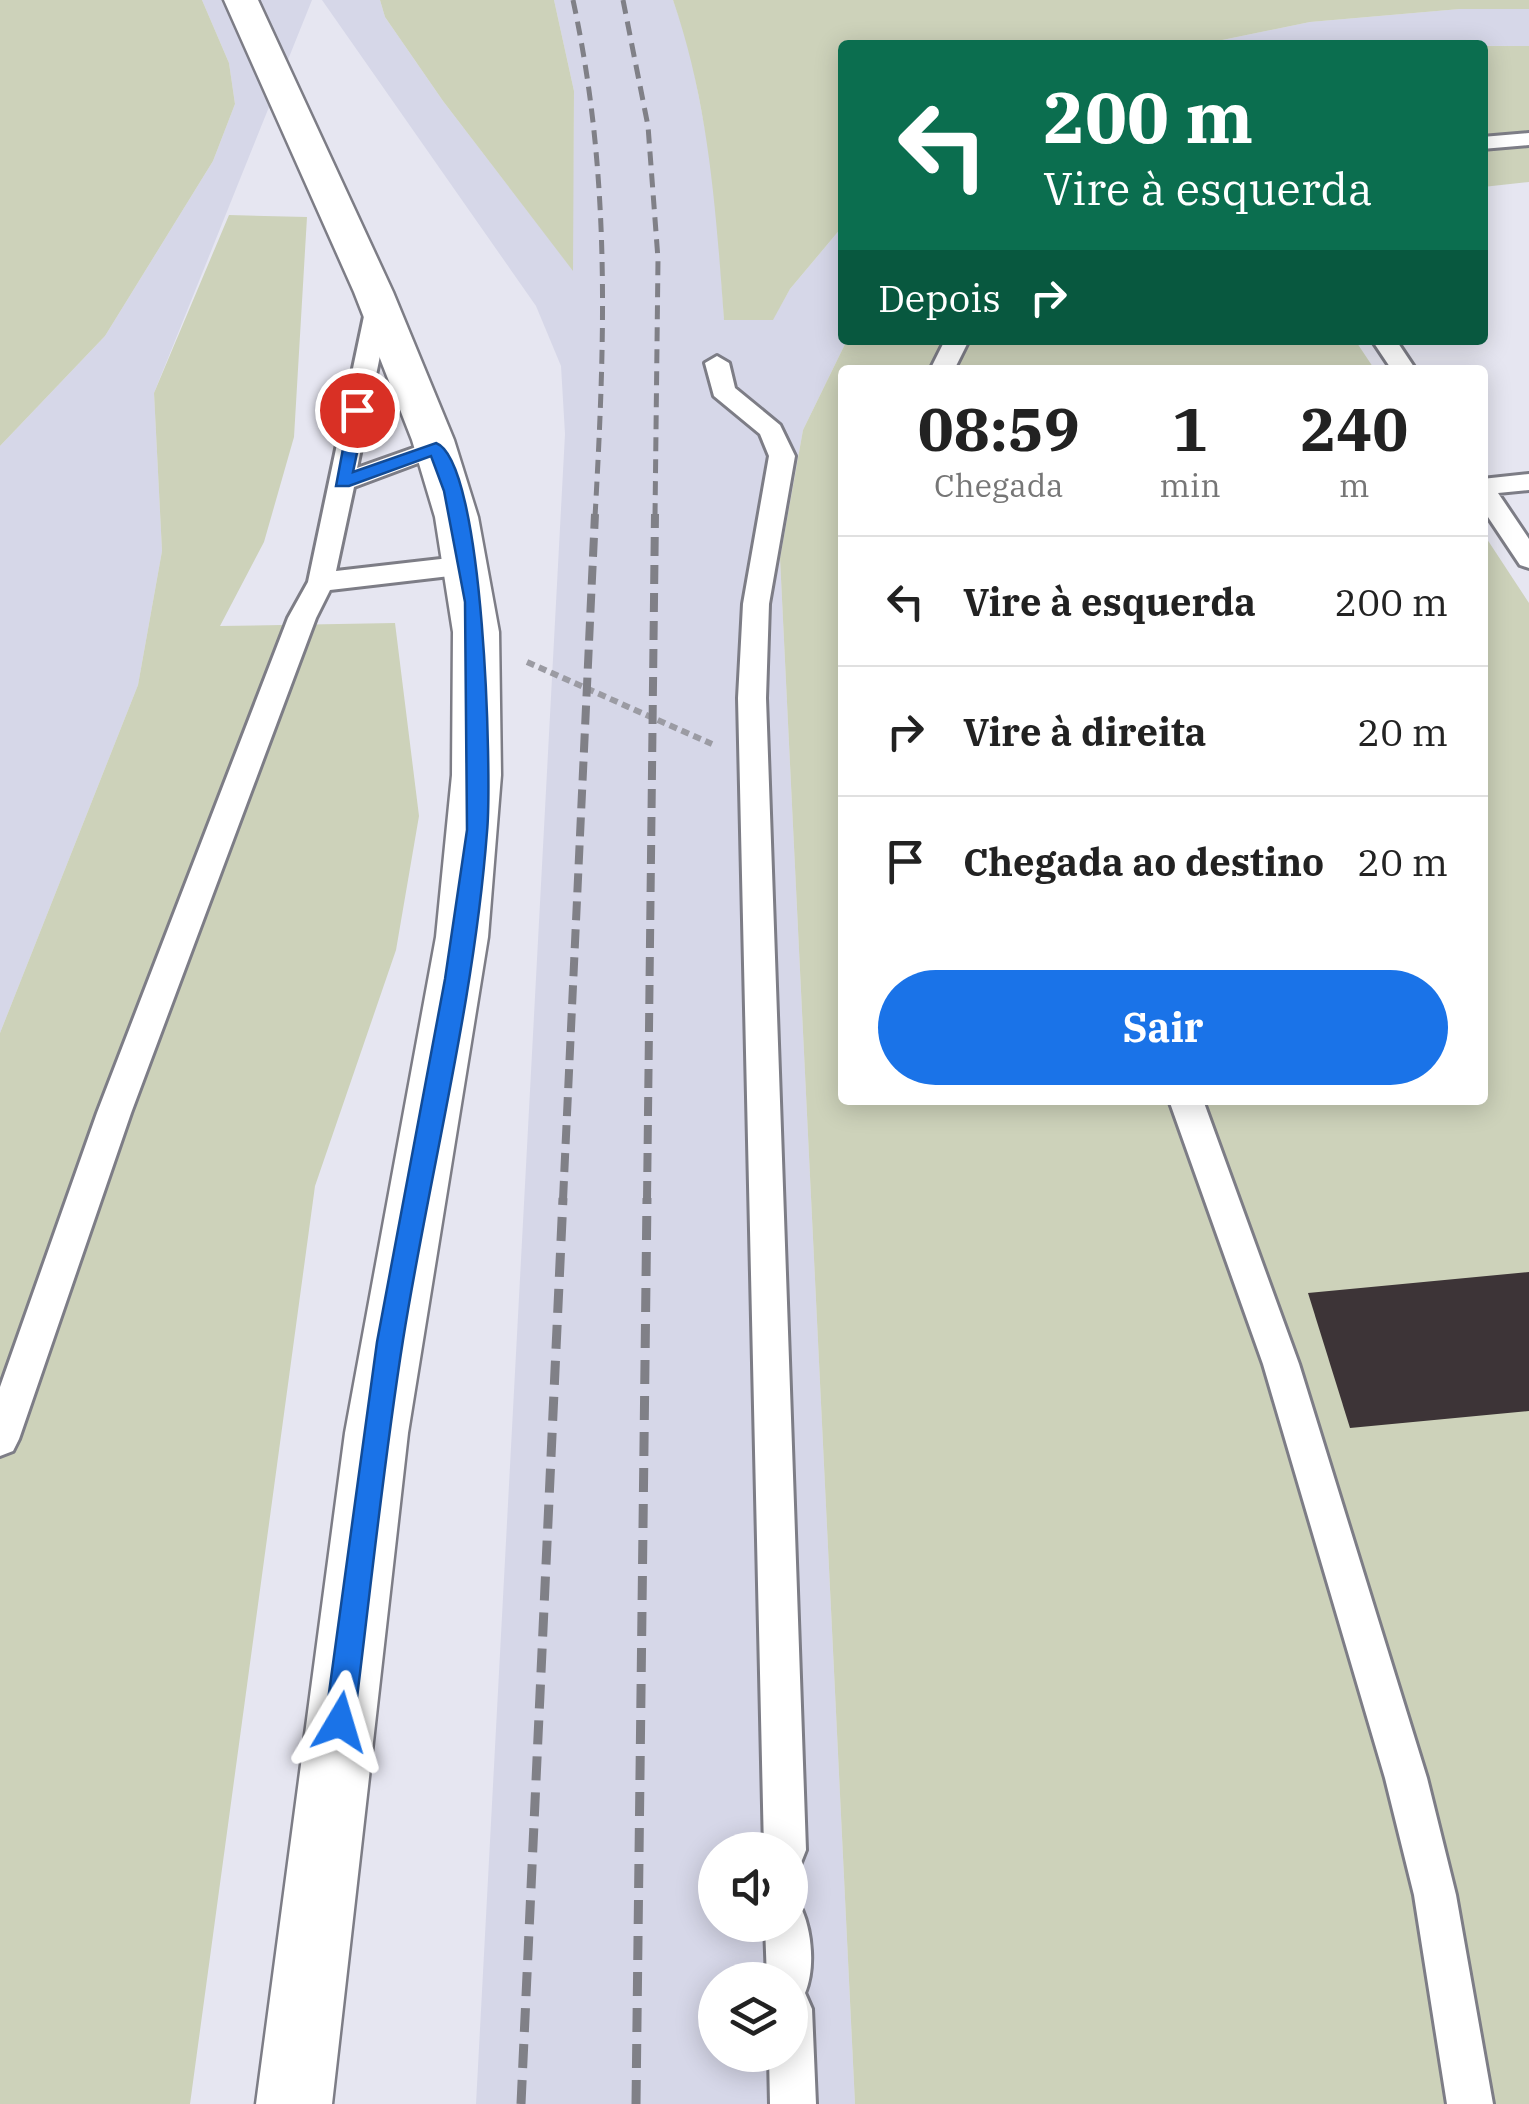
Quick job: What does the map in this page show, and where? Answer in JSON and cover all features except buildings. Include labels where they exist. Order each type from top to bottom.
[{"type":"street","points":[[241,0],[380,302],[452,491],[467,565],[475,640],[477,830],[456,979],[390,1342],[294,2104]]},
{"type":"lane","points":[[1488,142],[1529,139]]},
{"type":"lane","points":[[0,1439],[114,1113],[302,618],[321,582],[380,302]]},
{"type":"lane","points":[[717,363],[724,391],[771,430],[783,464],[756,604],[752,764],[784,1832]]},
{"type":"lane","points":[[342,482],[436,448]]},
{"type":"lane","points":[[1488,487],[1529,482]]},
{"type":"lane","points":[[1488,497],[1529,559]]},
{"type":"lane","points":[[321,582],[467,565]]},
{"type":"lane","points":[[1188,1105],[1281,1364],[1406,1778],[1435,1896],[1470,2104]]},
{"type":"lane","points":[[792,2072],[793,2104]]},
{"type":"path","points":[[475,640],[752,764]]},
{"type":"shaded area","points":[[202,0],[312,0],[154,393],[162,551],[138,685],[0,1033],[0,446],[105,336],[213,161],[235,104],[229,63]]},
{"type":"shaded area","points":[[322,0],[380,0],[385,17],[443,101],[572,269],[574,91],[554,0],[673,0],[689,46],[715,181],[724,319],[773,319],[790,289],[838,232],[838,345],[845,345],[803,430],[780,558],[855,2104],[476,2104],[565,434],[561,366],[536,306]]},
{"type":"shaded area","points":[[1460,9],[1529,9],[1529,46],[1488,46],[1488,40],[1222,40],[1310,22]]},
{"type":"green space","points":[[0,0],[202,0],[229,63],[235,104],[213,161],[105,336],[0,446]]},
{"type":"green space","points":[[380,0],[554,0],[574,91],[573,271],[443,101],[385,17]]},
{"type":"green space","points":[[673,0],[1529,0],[1529,9],[1460,9],[1310,22],[1222,40],[838,40],[838,232],[790,289],[773,320],[724,320],[703,118]]},
{"type":"green space","points":[[1488,46],[1529,46],[1529,182],[1488,186]]},
{"type":"green space","points":[[229,215],[307,217],[294,437],[264,542],[220,626],[395,623],[419,816],[396,950],[315,1186],[190,2104],[0,2104],[0,1033],[138,685],[162,551],[154,393]]},
{"type":"green space","points":[[845,345],[1358,345],[1372,365],[838,365],[838,1105],[1488,1105],[1488,541],[1529,603],[1529,2104],[855,2104],[780,558],[803,430]]},
{"type":"railway","points":[[573,0],[594,130],[602,258],[595,517]]},
{"type":"railway","points":[[623,0],[648,126],[658,259],[655,517]]},
{"type":"railway","points":[[563,1200],[595,514]]},
{"type":"railway","points":[[647,1200],[655,514]]},
{"type":"railway","points":[[521,2104],[563,1198]]},
{"type":"railway","points":[[636,2104],[647,1198]]},
{"type":"route","points":[[340,1722],[390,1342],[456,979],[477,830],[474,602],[452,491],[436,448],[342,482],[357,410]]}]
